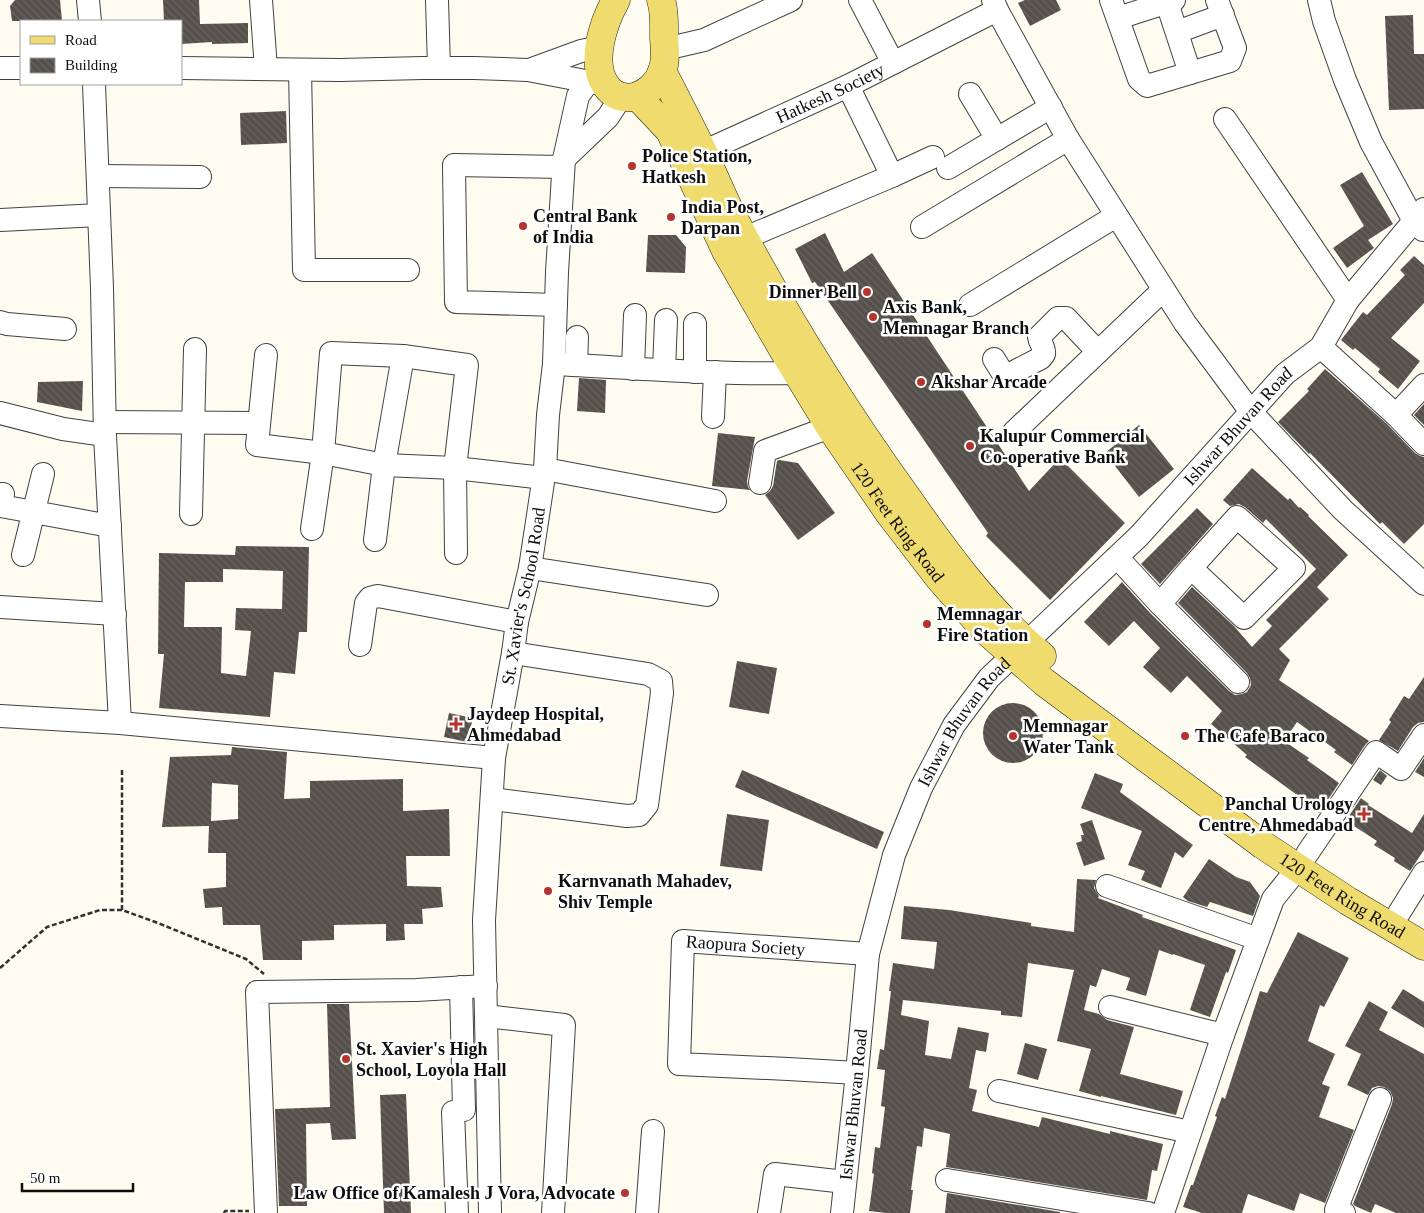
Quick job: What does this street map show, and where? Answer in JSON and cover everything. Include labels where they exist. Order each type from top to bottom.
[{"type":"main road","points":[[616,0],[609,13],[598,60],[600,74],[619,98],[650,90],[657,81],[664,60],[664,3]]},
{"type":"main road","name":"120 Feet Ring Road","points":[[664,60],[732,215],[777,298],[875,452],[940,544],[990,605],[1020,649]]},
{"type":"main road","name":"120 Feet Ring Road","points":[[619,98],[670,131],[726,251],[830,427],[889,513],[939,578],[984,629],[1020,649],[1082,690],[1279,836],[1302,861],[1348,901],[1424,946]]},
{"type":"main road","name":"120 Feet Ring Road","points":[[1302,861],[1354,886],[1424,928]]},
{"type":"street","points":[[88,0],[90,20]]},
{"type":"street","points":[[261,0],[266,69]]},
{"type":"street","points":[[437,0],[438,68]]},
{"type":"street","points":[[664,60],[791,0]]},
{"type":"street","name":"Hatkesh Society","points":[[703,152],[848,86],[893,63],[860,0]]},
{"type":"street","points":[[1319,0],[1324,21],[1345,80],[1371,142],[1421,220]]},
{"type":"street","points":[[1177,32],[1220,8],[1235,48],[1230,61],[1147,86],[1139,79],[1115,9],[1169,1],[1177,32],[1190,73]]},
{"type":"street","points":[[893,63],[995,5],[1068,140],[1185,323],[1251,412],[1343,510],[1424,584]]},
{"type":"street","points":[[528,70],[600,46]]},
{"type":"street","points":[[0,68],[20,68]]},
{"type":"street","points":[[182,68],[528,70],[619,98],[563,163],[454,165],[456,302],[556,305]]},
{"type":"street","points":[[300,70],[304,270],[408,270]]},
{"type":"street","points":[[94,85],[106,428],[120,723]]},
{"type":"street","points":[[848,86],[892,176]]},
{"type":"street","points":[[970,94],[997,140]]},
{"type":"street","name":"St. Xavier's School Road","points":[[490,1213],[484,920],[494,758],[517,622],[530,568],[544,473],[548,415],[565,364],[556,305],[563,163],[578,96],[619,98]]},
{"type":"street","points":[[745,238],[892,176],[941,163],[997,140],[1051,107]]},
{"type":"street","points":[[1225,119],[1348,300]]},
{"type":"street","points":[[922,227],[1068,140]]},
{"type":"street","points":[[98,176],[200,177]]},
{"type":"street","points":[[0,220],[99,215]]},
{"type":"street","points":[[970,306],[1116,216]]},
{"type":"street","name":"Ishwar Bhuvan Road","points":[[842,1213],[858,1073],[868,954],[894,855],[922,788],[954,725],[989,678],[1139,536],[1190,477],[1285,374],[1321,347],[1348,300],[1421,220]]},
{"type":"street","points":[[1014,432],[1164,290]]},
{"type":"street","points":[[633,369],[635,315]]},
{"type":"street","points":[[994,359],[1002,372],[1010,374],[1041,358],[1045,349],[1039,342],[1038,337],[1058,318],[1062,317],[1066,318],[1098,352]]},
{"type":"street","points":[[664,370],[666,320]]},
{"type":"street","points":[[0,322],[65,329]]},
{"type":"street","points":[[696,324],[713,417]]},
{"type":"street","points":[[577,338],[565,364],[705,372],[797,373]]},
{"type":"street","points":[[1321,347],[1396,415],[1424,444]]},
{"type":"street","points":[[191,514],[195,349]]},
{"type":"street","points":[[312,529],[323,453],[331,353],[403,356],[467,365],[455,468],[456,553]]},
{"type":"street","points":[[266,355],[257,445],[323,453],[384,465],[544,473],[715,500]]},
{"type":"street","points":[[375,540],[384,465],[403,356]]},
{"type":"street","points":[[1396,415],[1424,385]]},
{"type":"street","points":[[0,413],[63,429],[192,422],[259,423]]},
{"type":"street","points":[[760,483],[765,451],[830,427]]},
{"type":"street","points":[[23,555],[43,474]]},
{"type":"street","points":[[0,494],[3,494],[1,506],[110,526]]},
{"type":"street","points":[[1160,604],[1191,568],[1237,517],[1294,568],[1244,618],[1191,568]]},
{"type":"street","points":[[1117,557],[1160,604],[1238,682]]},
{"type":"street","points":[[530,568],[706,595]]},
{"type":"street","points":[[360,645],[366,603],[370,598],[378,596],[517,622]]},
{"type":"street","points":[[0,607],[115,614]]},
{"type":"street","points":[[492,799],[627,816],[639,815],[647,805],[662,693],[661,681],[648,674],[513,653]]},
{"type":"street","points":[[0,716],[120,723],[494,758]]},
{"type":"street","points":[[1162,1213],[1223,1034],[1273,899],[1302,861],[1376,752],[1401,769],[1424,735]]},
{"type":"street","points":[[1399,912],[1424,873]]},
{"type":"street","points":[[1107,886],[1258,939]]},
{"type":"street","name":"Raopura Society","points":[[858,1073],[679,1064],[684,941],[868,954]]},
{"type":"street","points":[[266,1212],[257,992],[416,990],[486,986]]},
{"type":"street","points":[[457,1213],[453,1112],[464,1110],[461,987]]},
{"type":"street","points":[[1110,1007],[1223,1034]]},
{"type":"street","points":[[486,1016],[564,1025],[552,1213]]},
{"type":"street","points":[[998,1091],[1190,1132]]},
{"type":"street","points":[[1344,1213],[1336,1210],[1380,1099]]},
{"type":"street","points":[[647,1213],[653,1131]]},
{"type":"street","points":[[769,1213],[775,1174],[845,1182]]},
{"type":"street","points":[[947,1180],[1148,1213]]},
{"type":"path","points":[[122,770],[122,910]]},
{"type":"path","points":[[0,968],[47,927],[100,910],[122,910],[246,959],[286,992]]},
{"type":"path","points":[[224,1213],[225,1211],[266,1212]]},
{"type":"building","points":[[15,0],[60,0],[62,20],[12,21],[10,6]]},
{"type":"building","points":[[163,0],[199,0],[200,24],[248,23],[248,43],[212,44],[212,42],[182,44],[182,20],[164,20]]},
{"type":"building","points":[[1025,0],[1056,0],[1061,10],[1030,26],[1018,3]]},
{"type":"building","points":[[1413,15],[1414,54],[1424,54],[1424,109],[1389,110],[1385,16]]},
{"type":"building","points":[[286,111],[287,143],[241,145],[240,113]]},
{"type":"building","points":[[1362,172],[1393,224],[1368,240],[1374,248],[1347,268],[1333,248],[1364,226],[1340,185]]},
{"type":"building","points":[[825,233],[844,272],[872,253],[1029,491],[1060,458],[1125,523],[1050,600],[986,536],[988,533],[815,282],[812,283],[795,249]]},
{"type":"building","points":[[648,235],[676,235],[686,247],[685,273],[646,272]]},
{"type":"building","points":[[1414,256],[1424,265],[1424,303],[1391,338],[1420,361],[1398,389],[1378,372],[1380,369],[1355,348],[1353,350],[1341,340],[1363,312],[1367,315],[1405,275],[1400,270]]},
{"type":"building","points":[[1325,369],[1387,424],[1415,453],[1424,457],[1424,524],[1404,544],[1382,522],[1380,524],[1278,422],[1309,391],[1307,389]]},
{"type":"building","points":[[579,378],[606,380],[605,413],[577,411]]},
{"type":"building","points":[[83,381],[82,411],[37,402],[38,382]]},
{"type":"building","points":[[1424,404],[1424,425],[1414,415]]},
{"type":"building","points":[[1139,425],[1174,469],[1139,497],[1105,453]]},
{"type":"building","points":[[718,433],[755,437],[747,481],[750,490],[712,486]]},
{"type":"building","points":[[777,461],[798,463],[835,513],[798,540],[765,495],[773,486]]},
{"type":"building","points":[[1252,468],[1288,500],[1290,498],[1309,515],[1348,555],[1317,587],[1329,599],[1279,649],[1290,660],[1279,680],[1369,741],[1352,765],[1334,752],[1336,750],[1297,722],[1284,741],[1309,758],[1307,760],[1339,783],[1319,813],[1245,757],[1247,755],[1211,724],[1222,711],[1187,676],[1171,693],[1143,667],[1160,648],[1134,621],[1109,646],[1084,622],[1122,582],[1150,613],[1229,691],[1235,695],[1247,692],[1251,685],[1247,673],[1178,603],[1192,587],[1234,626],[1252,647],[1272,626],[1266,620],[1316,569],[1266,519],[1263,523],[1245,507],[1239,504],[1230,506],[1223,500]]},
{"type":"building","points":[[1197,508],[1213,524],[1160,584],[1141,564]]},
{"type":"building","points":[[236,546],[309,547],[307,632],[299,632],[295,674],[274,672],[270,717],[159,708],[164,654],[158,654],[159,553],[235,555]],"holes":[[[223,569],[283,571],[282,609],[236,608],[235,630],[251,631],[246,676],[221,673],[222,627],[184,627],[185,582],[223,582]]]},
{"type":"building","points":[[737,661],[777,668],[769,714],[729,707]]},
{"type":"building","points":[[1424,677],[1424,722],[1418,723],[1413,727],[1398,751],[1379,740],[1391,722],[1389,720],[1404,696],[1409,699]]},
{"type":"building","name":"Memnagar Water Tank","points":[[1013,703],[1029,708],[1034,712],[1038,717],[1043,733],[1038,749],[1034,754],[1029,758],[1013,763],[997,758],[992,754],[988,749],[983,733],[988,717],[992,712],[997,708]]},
{"type":"building","points":[[449,713],[473,718],[467,742],[444,737]]},
{"type":"building","points":[[232,747],[287,752],[284,799],[310,798],[310,781],[403,779],[403,811],[449,809],[450,856],[406,856],[407,886],[441,887],[443,907],[422,909],[423,924],[404,924],[405,940],[386,941],[386,924],[334,925],[334,940],[302,941],[302,960],[263,960],[260,925],[223,925],[222,907],[205,908],[203,889],[226,887],[226,853],[208,853],[209,826],[162,827],[170,757],[231,755]],"holes":[[[212,783],[238,785],[238,819],[211,821]]]},
{"type":"building","points":[[1424,758],[1424,777],[1415,772]]},
{"type":"building","points":[[742,770],[884,832],[877,849],[735,787]]},
{"type":"building","points":[[1380,770],[1387,776],[1381,785],[1373,780]]},
{"type":"building","points":[[1095,773],[1123,784],[1120,792],[1193,845],[1183,858],[1175,852],[1161,888],[1141,880],[1145,871],[1128,865],[1142,831],[1081,808]]},
{"type":"building","points":[[1361,798],[1368,805],[1412,833],[1424,814],[1424,850],[1410,871],[1394,861],[1395,858],[1374,845],[1377,841],[1351,824],[1348,828],[1343,825]]},
{"type":"building","points":[[727,814],[769,820],[762,871],[720,866]]},
{"type":"building","points":[[1092,820],[1105,859],[1084,866],[1076,843],[1082,841],[1081,835],[1084,835],[1080,824]]},
{"type":"building","points":[[1209,859],[1236,877],[1250,882],[1260,896],[1253,916],[1210,902],[1207,907],[1188,901],[1183,897]]},
{"type":"building","points":[[1077,879],[1096,880],[1094,888],[1099,896],[1098,898],[1143,915],[1142,917],[1236,950],[1210,1017],[1190,1010],[1205,965],[1159,950],[1146,996],[1126,990],[1130,978],[1102,969],[1096,987],[1090,985],[1084,1010],[1099,1014],[1107,1020],[1134,1027],[1120,1074],[1183,1091],[1176,1115],[1079,1091],[1091,1049],[1057,1041],[1074,970],[1028,963],[1022,1017],[1001,1015],[1001,1011],[903,1000],[901,1015],[929,1021],[925,1055],[951,1059],[958,1027],[989,1033],[986,1052],[976,1050],[969,1088],[977,1090],[972,1111],[1039,1127],[1042,1117],[1110,1134],[1110,1131],[1163,1144],[1157,1171],[1152,1170],[1147,1200],[946,1167],[950,1134],[924,1128],[922,1147],[917,1146],[910,1213],[869,1211],[874,1174],[872,1173],[875,1147],[880,1148],[885,1107],[881,1106],[885,1070],[877,1069],[880,1049],[884,1050],[893,963],[934,969],[937,942],[901,939],[904,906],[949,910],[1031,923],[1031,926],[1074,932]]},
{"type":"building","points":[[1298,932],[1349,958],[1324,1007],[1320,1005],[1308,1041],[1335,1054],[1322,1084],[1330,1087],[1319,1117],[1354,1130],[1325,1203],[1300,1193],[1294,1211],[1248,1194],[1242,1213],[1202,1213],[1183,1207],[1191,1185],[1193,1185],[1217,1117],[1215,1116],[1222,1097],[1225,1099],[1260,991],[1267,993]]},
{"type":"building","points":[[1403,989],[1424,1002],[1424,1028],[1391,1008]]},
{"type":"building","points":[[1369,1001],[1388,1012],[1379,1030],[1424,1054],[1424,1213],[1396,1213],[1375,1204],[1371,1213],[1353,1204],[1393,1098],[1390,1091],[1384,1087],[1372,1088],[1368,1095],[1347,1085],[1361,1054],[1345,1046]]},
{"type":"building","points":[[327,1004],[349,1004],[356,1139],[332,1140],[330,1123],[306,1124],[307,1206],[279,1206],[275,1109],[330,1107]]},
{"type":"building","points":[[1025,1043],[1047,1049],[1038,1080],[1017,1074]]},
{"type":"building","points":[[406,1094],[411,1213],[384,1213],[380,1095]]},
{"type":"building","points":[[947,1193],[1060,1212],[1060,1213],[945,1213]]},
{"type":"place","name":"Police Station, Hatkesh","points":[[632,166]]},
{"type":"place","name":"India Post, Darpan","points":[[671,217]]},
{"type":"place","name":"Central Bank of India","points":[[523,226]]},
{"type":"place","name":"Dinner Bell","points":[[867,292]]},
{"type":"place","name":"Axis Bank, Memnagar Branch","points":[[873,317]]},
{"type":"place","name":"Akshar Arcade","points":[[921,382]]},
{"type":"place","name":"Kalupur Commercial Co-operative Bank","points":[[970,446]]},
{"type":"place","name":"Memnagar Fire Station","points":[[927,624]]},
{"type":"place","name":"Jaydeep Hospital, Ahmedabad","points":[[456,724]]},
{"type":"place","name":"Memnagar Water Tank","points":[[1013,736]]},
{"type":"place","name":"The Cafe Baraco","points":[[1185,736]]},
{"type":"place","name":"Panchal Urology Centre, Ahmedabad","points":[[1364,814]]},
{"type":"place","name":"Karnvanath Mahadev, Shiv Temple","points":[[548,891]]},
{"type":"place","name":"St. Xavier's High School, Loyola Hall","points":[[346,1059]]},
{"type":"place","name":"Law Office of Kamalesh J Vora, Advocate","points":[[625,1193]]}]
